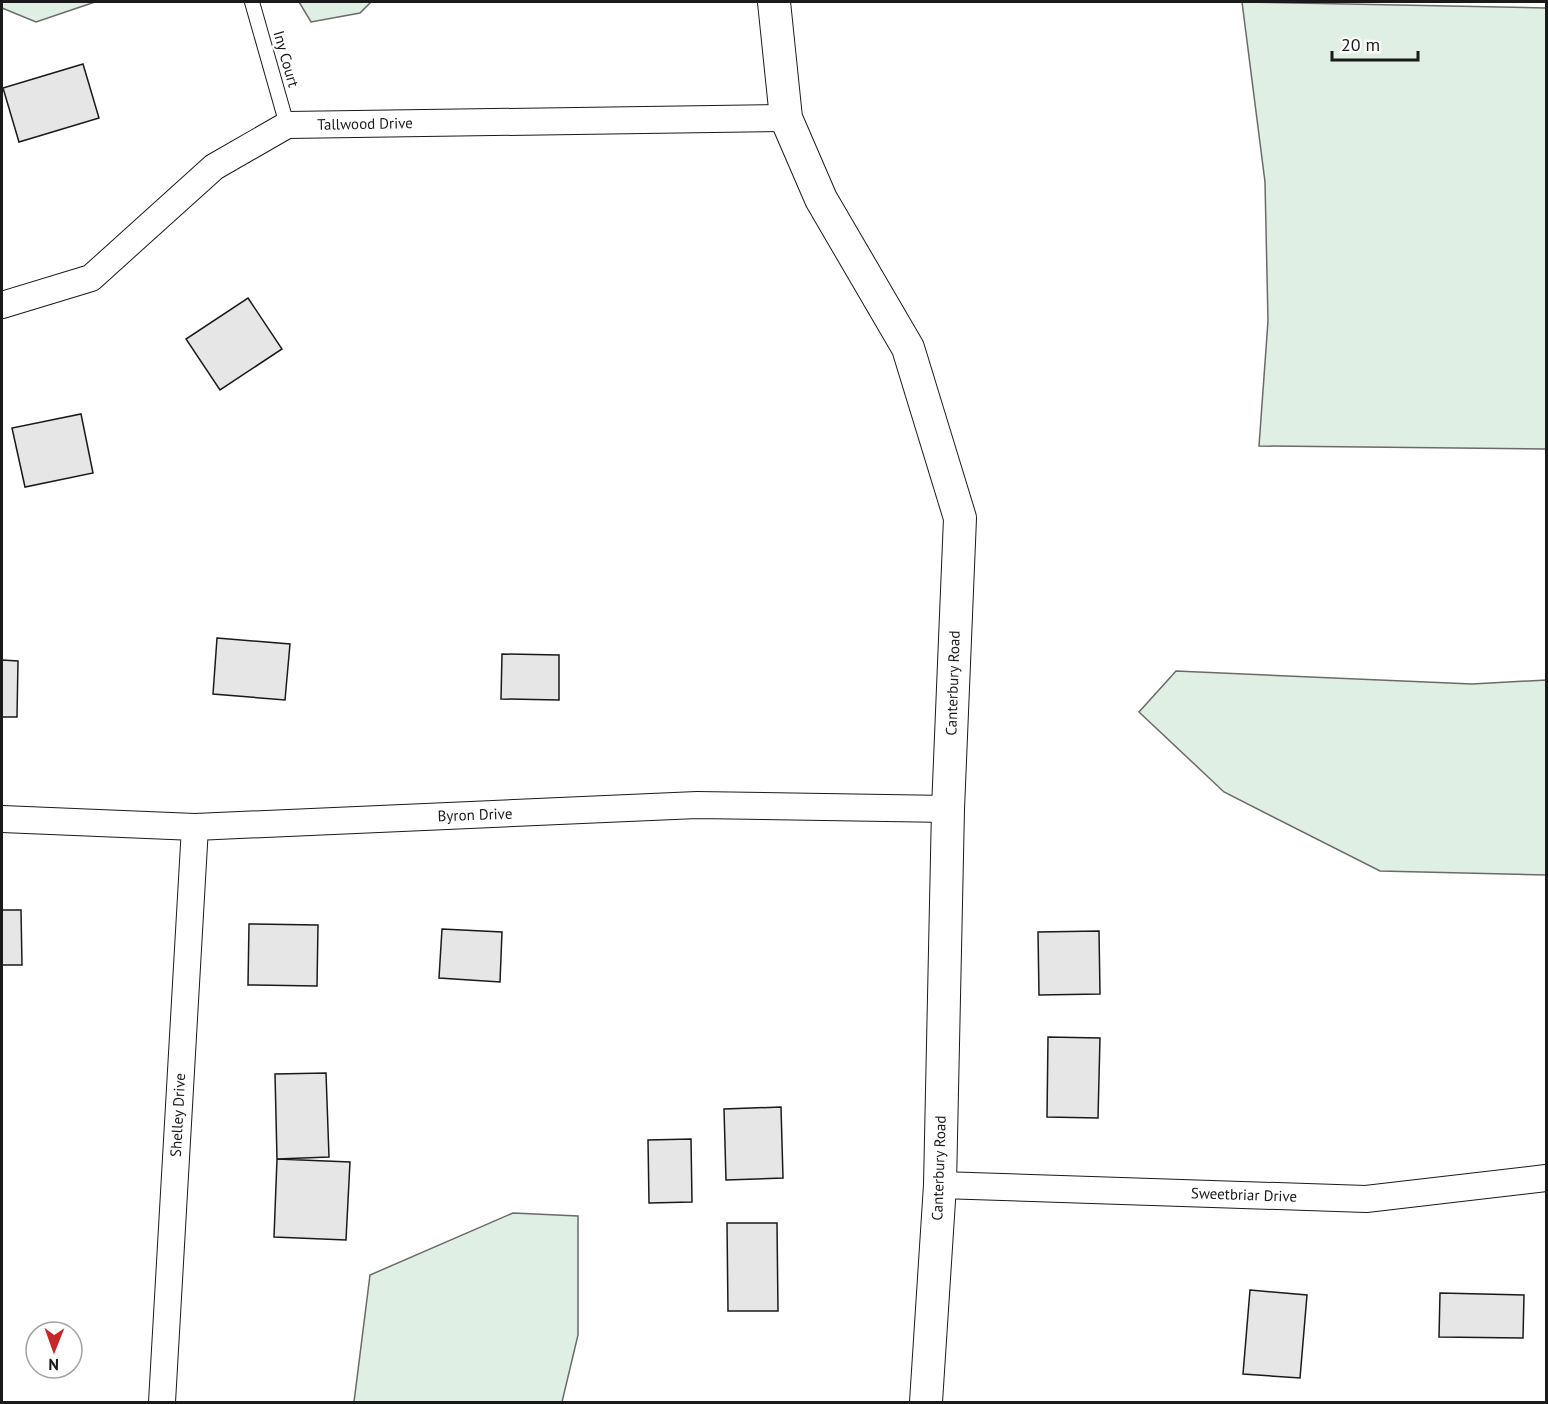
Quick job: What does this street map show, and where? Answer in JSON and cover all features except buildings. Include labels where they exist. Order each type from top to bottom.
[{"type":"street","name":"Canterbury Road","points":[[774,2],[786,118],[820,199],[909,348],[960,518],[948,809],[940,1185],[926,1402]]},
{"type":"street","name":"Tallwood Drive","points":[[2,305],[91,278],[214,168],[287,125],[786,118]]},
{"type":"street","name":"Byron Drive","points":[[2,819],[195,827],[697,805],[948,809]]},
{"type":"street","name":"Shelley Drive","points":[[162,1402],[195,827]]},
{"type":"street","name":"Sweetbriar Drive","points":[[940,1185],[1366,1199],[1546,1178]]},
{"type":"lane","name":"Iny Court","points":[[252,2],[287,125]]},
{"type":"green space","points":[[2,2],[95,2],[36,22],[2,8]]},
{"type":"green space","points":[[299,2],[371,2],[360,13],[311,22]]},
{"type":"green space","points":[[1242,2],[1546,8],[1546,449],[1259,446],[1268,321],[1265,182]]},
{"type":"green space","points":[[1176,671],[1472,684],[1546,680],[1546,875],[1380,871],[1224,792],[1139,712]]},
{"type":"green space","points":[[513,1213],[578,1216],[578,1335],[562,1402],[354,1402],[370,1275]]}]
